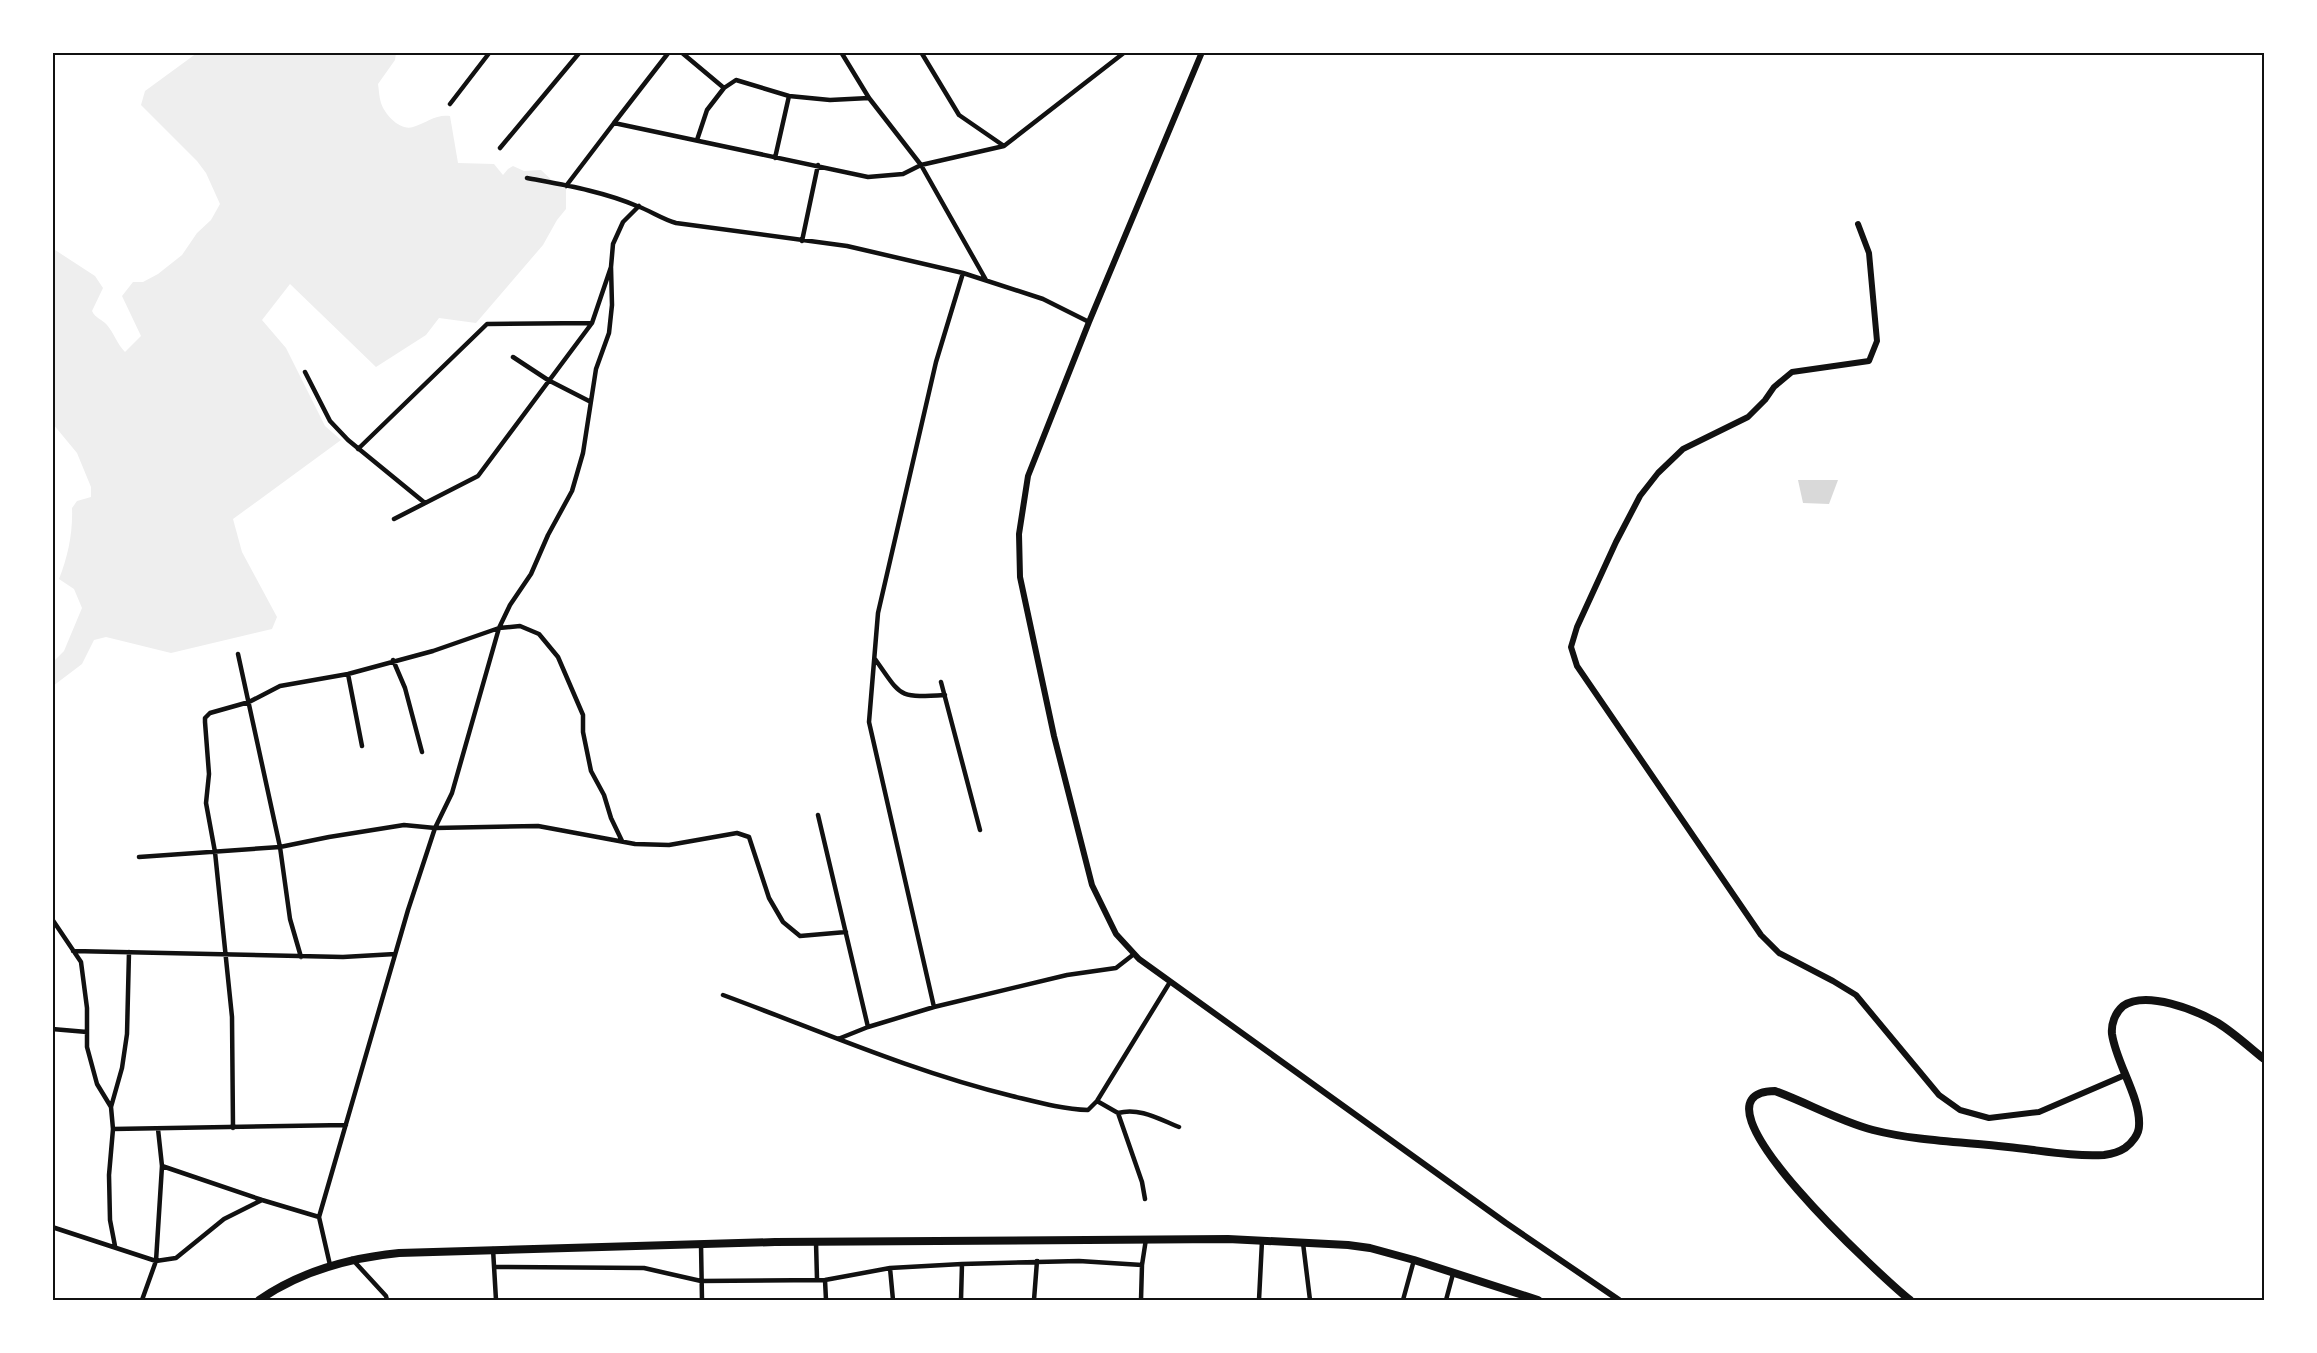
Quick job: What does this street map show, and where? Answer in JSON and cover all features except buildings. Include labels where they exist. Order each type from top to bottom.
[{"type":"highway","points":[[1910,1300],[1835,1229],[1791,1183],[1756,1131],[1750,1116],[1754,1098],[1766,1091],[1775,1091],[1874,1130],[1999,1146],[2106,1155],[2124,1149],[2131,1143],[2140,1127],[2137,1110],[2111,1031],[2115,1015],[2121,1007],[2136,1000],[2154,1000],[2197,1013],[2218,1023],[2265,1059]]},
{"type":"highway","points":[[259,1300],[281,1286],[330,1265],[352,1259],[399,1253],[701,1244],[1146,1239],[1228,1239],[1348,1245],[1414,1260],[1534,1300]]},
{"type":"street","points":[[450,104],[490,52]]},
{"type":"street","points":[[500,148],[580,52]]},
{"type":"street","points":[[567,186],[669,52]]},
{"type":"street","points":[[681,52],[724,88]]},
{"type":"street","points":[[841,52],[870,98],[921,165],[986,280]]},
{"type":"street","points":[[921,52],[959,115],[1004,146]]},
{"type":"street","points":[[614,123],[868,177],[903,174],[921,165],[1004,146],[1125,52]]},
{"type":"street","points":[[1202,52],[1089,322],[1028,476],[1019,534],[1020,577],[1054,736],[1092,885],[1116,934],[1134,954],[1506,1223],[1617,1300]]},
{"type":"street","points":[[697,140],[707,110],[724,88],[736,80],[789,96],[830,100],[870,98]]},
{"type":"street","points":[[775,158],[789,96]]},
{"type":"street","points":[[802,241],[818,165]]},
{"type":"street","points":[[527,178],[590,190],[639,206],[659,218],[676,223],[847,246],[963,273],[1043,299],[1089,322]]},
{"type":"street","points":[[330,1265],[319,1217],[345,1125],[435,828],[452,793],[499,628],[510,605],[531,574],[548,535],[572,491],[583,453],[589,401],[596,369],[609,333],[613,244],[623,222],[639,206]]},
{"type":"street","points":[[1858,224],[1869,253],[1877,341],[1869,361],[1792,372],[1774,387],[1748,417],[1683,449],[1658,473],[1640,496],[1577,627],[1571,647],[1577,666],[1761,934],[1779,953],[1856,995],[1939,1095],[1960,1110],[1989,1118],[1999,1117],[2039,1112],[2125,1075]]},
{"type":"street","points":[[394,519],[478,476],[592,323],[611,267]]},
{"type":"street","points":[[934,1007],[869,722],[878,613],[936,362],[963,273]]},
{"type":"street","points":[[358,448],[487,324],[592,323]]},
{"type":"street","points":[[513,357],[548,380],[589,401]]},
{"type":"street","points":[[305,372],[330,421],[358,448],[425,503]]},
{"type":"street","points":[[233,1128],[232,1017],[215,852],[206,803],[209,774],[206,718],[210,713],[249,702],[280,686],[348,674],[433,651],[499,628],[520,626],[539,634],[558,657],[583,715],[591,771],[604,795],[611,818],[622,841]]},
{"type":"street","points":[[238,654],[280,847],[290,919],[302,957]]},
{"type":"street","points":[[874,658],[899,692],[908,696],[945,695]]},
{"type":"street","points":[[393,660],[405,688],[422,752]]},
{"type":"street","points":[[348,674],[362,746]]},
{"type":"street","points":[[941,682],[980,830]]},
{"type":"street","points":[[818,814],[868,1027]]},
{"type":"street","points":[[139,857],[280,847],[404,825],[435,828],[538,826],[622,841],[669,845],[737,833],[749,837],[769,898],[783,922],[800,936],[846,932]]},
{"type":"street","points":[[52,919],[81,962],[87,1008],[87,1047],[97,1083],[111,1107]]},
{"type":"street","points":[[73,951],[302,957],[395,954]]},
{"type":"street","points":[[115,1246],[110,1220],[109,1175],[113,1129],[111,1107],[122,1068],[127,1034],[129,952]]},
{"type":"street","points":[[838,1039],[868,1027],[934,1007],[1067,975],[1116,968],[1134,954]]},
{"type":"street","points":[[723,995],[914,1067],[988,1090],[1070,1110],[1088,1110],[1097,1101],[1170,982]]},
{"type":"street","points":[[52,1029],[87,1032]]},
{"type":"street","points":[[1097,1101],[1118,1113],[1142,1182],[1144,1198]]},
{"type":"street","points":[[1118,1113],[1137,1111],[1179,1127]]},
{"type":"street","points":[[113,1129],[345,1125]]},
{"type":"street","points":[[142,1300],[156,1261],[162,1166],[158,1129]]},
{"type":"street","points":[[162,1166],[319,1217]]},
{"type":"street","points":[[52,1227],[156,1261],[176,1258],[224,1219],[262,1200]]},
{"type":"street","points":[[1141,1300],[1142,1265],[1146,1239]]},
{"type":"street","points":[[1259,1300],[1262,1241]]},
{"type":"street","points":[[816,1242],[817,1279]]},
{"type":"street","points":[[1303,1243],[1310,1300]]},
{"type":"street","points":[[701,1244],[702,1300]]},
{"type":"street","points":[[493,1249],[496,1300]]},
{"type":"street","points":[[352,1259],[386,1296],[387,1300]]},
{"type":"street","points":[[1402,1300],[1414,1260]]},
{"type":"street","points":[[494,1267],[644,1268],[701,1281],[825,1280],[890,1268],[1037,1261],[1142,1265]]},
{"type":"street","points":[[1034,1300],[1037,1261]]},
{"type":"street","points":[[961,1300],[962,1264]]},
{"type":"street","points":[[890,1268],[893,1300]]},
{"type":"street","points":[[1446,1300],[1453,1274]]},
{"type":"street","points":[[825,1280],[826,1300]]},
{"type":"shaded area","points":[[197,53],[396,53],[395,60],[378,84],[381,103],[394,121],[408,128],[436,118],[450,116],[458,163],[494,164],[503,175],[513,166],[524,171],[541,170],[557,185],[566,189],[566,209],[543,245],[476,323],[439,318],[426,335],[376,367],[290,284],[262,320],[286,348],[325,426],[341,440],[233,519],[242,552],[277,617],[272,629],[171,653],[106,637],[94,640],[82,664],[53,686],[53,662],[64,651],[82,608],[74,589],[59,579],[69,544],[72,508],[77,501],[91,497],[91,487],[77,453],[53,424],[52,248],[95,276],[103,288],[92,311],[112,331],[125,352],[141,336],[122,296],[133,282],[143,282],[158,274],[182,255],[197,233],[211,220],[220,204],[206,173],[197,161],[141,105],[145,91]]},
{"type":"shaded area","points":[[1798,480],[1838,480],[1829,504],[1803,503]]}]
